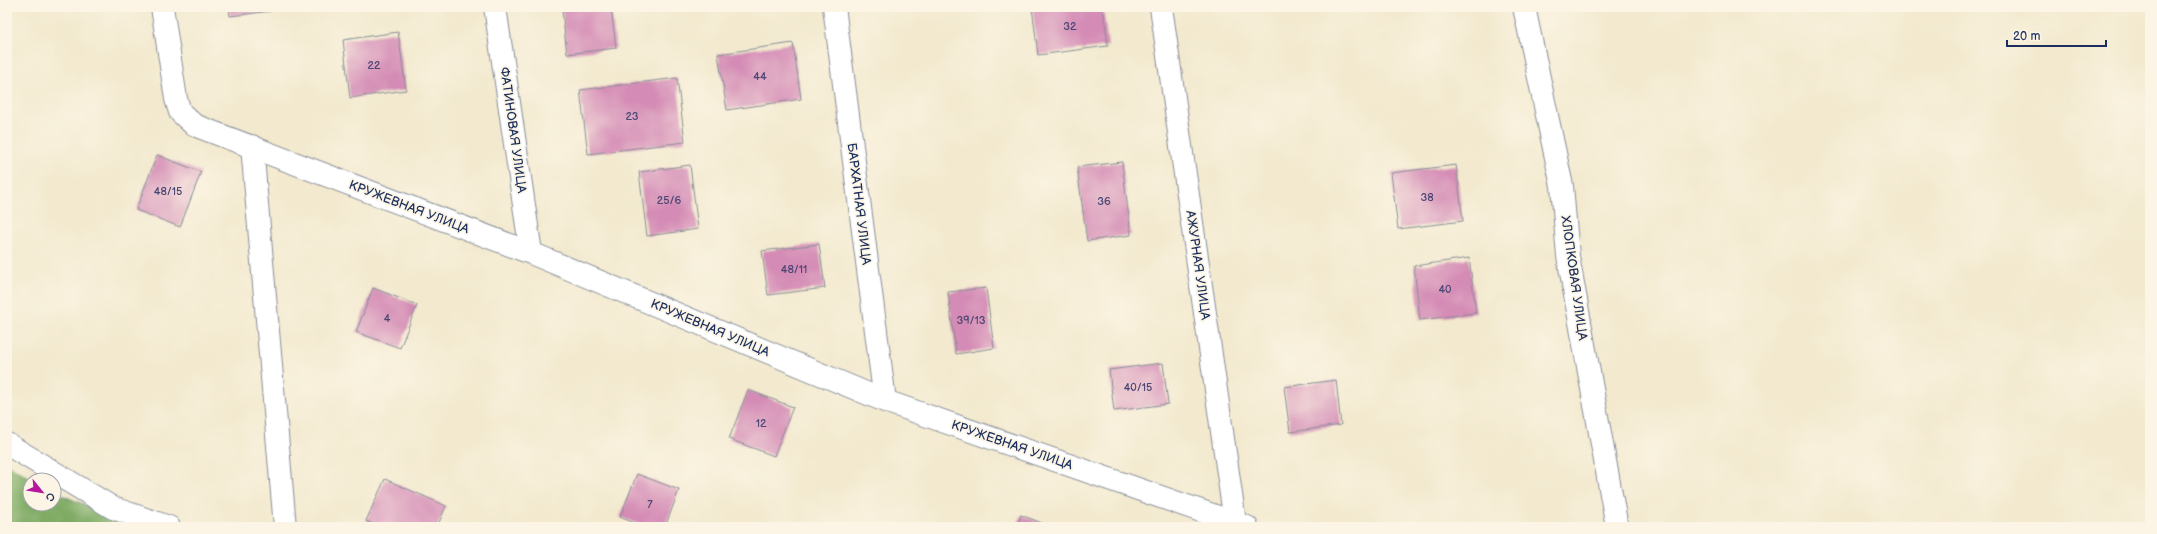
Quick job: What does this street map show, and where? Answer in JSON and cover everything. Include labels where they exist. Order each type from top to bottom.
[{"type":"street","name":"КРУЖЕВНАЯ УЛИЦА","points":[[162,7],[176,99],[180,112],[194,125],[531,253],[885,401],[1241,525]]},
{"type":"street","name":"ФАТИНОВАЯ УЛИЦА","points":[[495,7],[531,253]]},
{"type":"street","name":"БАРХАТНАЯ УЛИЦА","points":[[834,7],[885,401]]},
{"type":"street","name":"АЖУРНАЯ УЛИЦА","points":[[1161,7],[1241,525]]},
{"type":"street","name":"ХЛОПКОВАЯ УЛИЦА","points":[[1524,7],[1562,186],[1568,256],[1617,527]]},
{"type":"street","points":[[252,146],[285,527]]},
{"type":"street","points":[[7,444],[113,508],[169,527]]},
{"type":"green space","points":[[7,464],[22,473],[22,512],[62,512],[62,495],[139,527],[7,527]]},
{"type":"building","points":[[229,7],[271,7],[272,11],[230,16]]},
{"type":"building","points":[[568,7],[611,7],[616,48],[567,54],[562,10],[569,9]]},
{"type":"building","points":[[1032,7],[1103,7],[1108,46],[1038,55]]},
{"type":"building","points":[[398,32],[406,90],[350,98],[343,40]]},
{"type":"building","points":[[793,43],[801,99],[727,110],[718,54]]},
{"type":"building","points":[[677,78],[685,142],[588,154],[580,90]]},
{"type":"building","points":[[157,155],[201,172],[180,227],[136,210]]},
{"type":"building","points":[[1122,162],[1131,235],[1087,241],[1077,167]]},
{"type":"building","points":[[690,165],[698,229],[647,236],[639,172]]},
{"type":"building","points":[[1456,165],[1463,221],[1398,229],[1391,173]]},
{"type":"building","points":[[819,244],[825,288],[768,295],[762,251]]},
{"type":"building","points":[[1469,258],[1476,313],[1420,320],[1414,266]]},
{"type":"building","points":[[373,288],[417,305],[400,348],[356,332]]},
{"type":"building","points":[[986,288],[994,348],[956,354],[948,292]]},
{"type":"building","points":[[1163,363],[1168,404],[1114,411],[1109,370]]},
{"type":"building","points":[[1336,380],[1341,425],[1290,432],[1284,387]]},
{"type":"building","points":[[748,390],[793,407],[774,456],[729,439]]},
{"type":"building","points":[[637,474],[679,490],[665,527],[645,527],[620,517]]},
{"type":"building","points":[[385,479],[446,506],[437,527],[380,527],[366,521]]},
{"type":"building","points":[[1021,515],[1052,527],[1017,527]]}]
